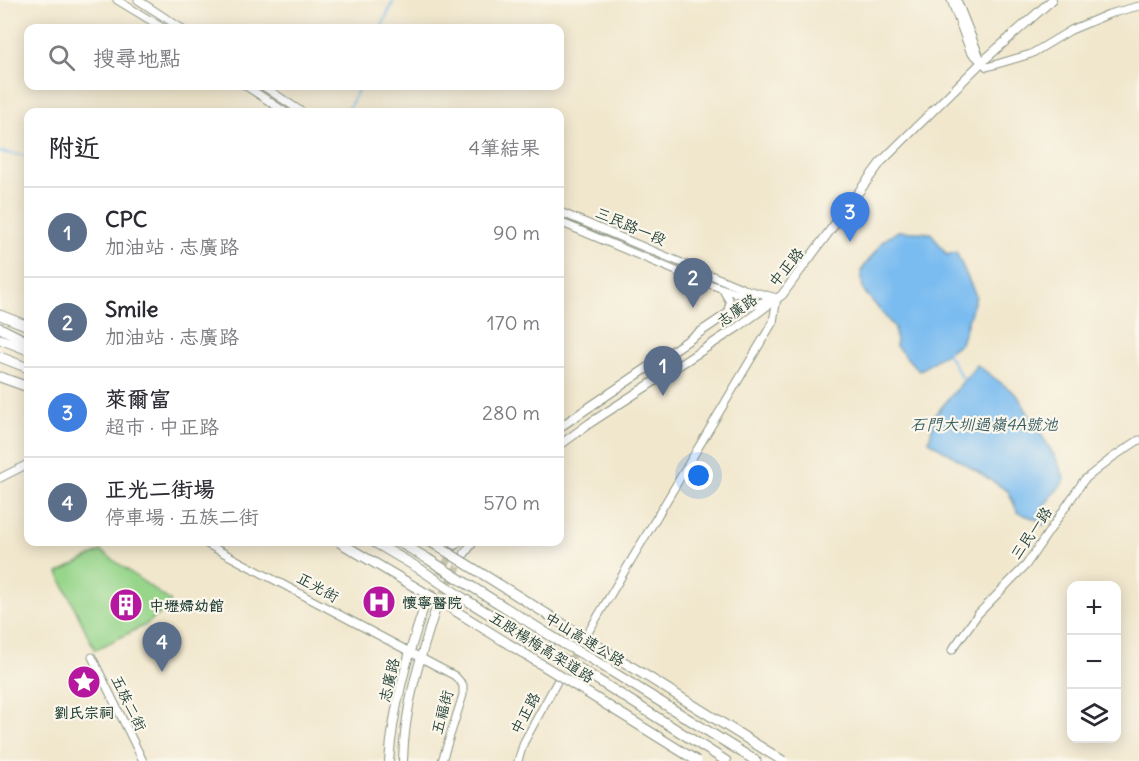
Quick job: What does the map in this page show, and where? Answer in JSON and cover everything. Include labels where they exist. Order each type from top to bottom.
[{"type":"highway","points":[[0,315],[24,324]]},
{"type":"highway","points":[[0,328],[24,340]]},
{"type":"highway","points":[[0,339],[24,348]]},
{"type":"highway","points":[[0,357],[24,368]]},
{"type":"highway","points":[[0,363],[24,369]]},
{"type":"highway","points":[[0,377],[24,386]]},
{"type":"highway","name":"五股楊梅高架道路","points":[[346,546],[454,610],[697,761]]},
{"type":"highway","name":"中山高速公路","points":[[381,546],[726,761]]},
{"type":"highway","name":"中山高速公路","points":[[406,546],[756,761]]},
{"type":"highway","name":"五股楊梅高架道路","points":[[437,546],[783,761]]},
{"type":"main road","name":"中正路","points":[[777,298],[802,270],[881,162],[982,62],[1052,0]]},
{"type":"main road","name":"志廣路","points":[[564,424],[728,315],[742,308],[777,298]]},
{"type":"main road","name":"志廣路","points":[[564,442],[738,327],[777,298]]},
{"type":"main road","points":[[465,553],[470,546]]},
{"type":"main road","name":"志廣路","points":[[389,761],[397,701],[409,652],[424,608]]},
{"type":"main road","name":"志廣路","points":[[403,761],[408,710],[420,656],[436,608]]},
{"type":"street","points":[[117,0],[156,24]]},
{"type":"street","points":[[138,0],[175,24]]},
{"type":"street","points":[[951,0],[970,51],[987,67],[1031,54],[1071,30],[1109,14],[1139,6]]},
{"type":"street","points":[[957,0],[982,62]]},
{"type":"street","points":[[252,90],[279,108]]},
{"type":"street","points":[[269,90],[296,108]]},
{"type":"street","name":"三民路一段","points":[[564,214],[744,289],[777,298]]},
{"type":"street","name":"三民路一段","points":[[564,224],[695,279],[738,294],[777,298]]},
{"type":"street","points":[[722,288],[727,293],[730,302],[728,315]]},
{"type":"street","name":"中正路","points":[[589,631],[773,322],[777,298]]},
{"type":"street","name":"三民一路","points":[[952,650],[978,614],[1026,565],[1084,480],[1139,440]]},
{"type":"street","points":[[0,478],[24,466]]},
{"type":"street","name":"正光街","points":[[210,546],[420,656]]},
{"type":"street","name":"五福街","points":[[420,656],[455,676],[463,685],[463,695],[442,761]]},
{"type":"street","name":"五族二街","points":[[92,657],[143,761]]},
{"type":"street","name":"中正路","points":[[518,761],[524,742],[559,678]]},
{"type":"green space","points":[[101,551],[170,601],[171,605],[145,625],[95,650],[58,573]]},
{"type":"water","name":"石門大圳過嶺4A號池","points":[[898,231],[931,233],[947,255],[956,252],[976,296],[961,343],[919,371],[896,346],[895,328],[863,290],[861,271],[883,241]]},
{"type":"water","name":"石門大圳過嶺4A號池","points":[[977,365],[1017,395],[1057,460],[1065,480],[1043,507],[1051,518],[1043,525],[1036,519],[1018,513],[1008,491],[929,441],[935,415]]},
{"type":"waterway","points":[[383,24],[394,0]]},
{"type":"waterway","points":[[349,108],[358,90]]},
{"type":"waterway","points":[[0,152],[24,155]]},
{"type":"waterway","points":[[947,353],[964,381]]},
{"type":"tunnel","points":[[424,607],[454,548]]},
{"type":"tunnel","points":[[437,605],[464,555]]},
{"type":"tunnel","points":[[559,678],[586,635]]},
{"type":"place","name":"萊爾富","points":[[850,242]]},
{"type":"place","name":"Smile","points":[[693,308]]},
{"type":"place","name":"CPC","points":[[663,396]]},
{"type":"place","name":"懷寧醫院","points":[[379,602]]},
{"type":"place","name":"中壢婦幼館","points":[[126,605]]},
{"type":"place","name":"正光二街場","points":[[162,672]]},
{"type":"place","name":"劉氏宗祠","points":[[84,682]]}]
